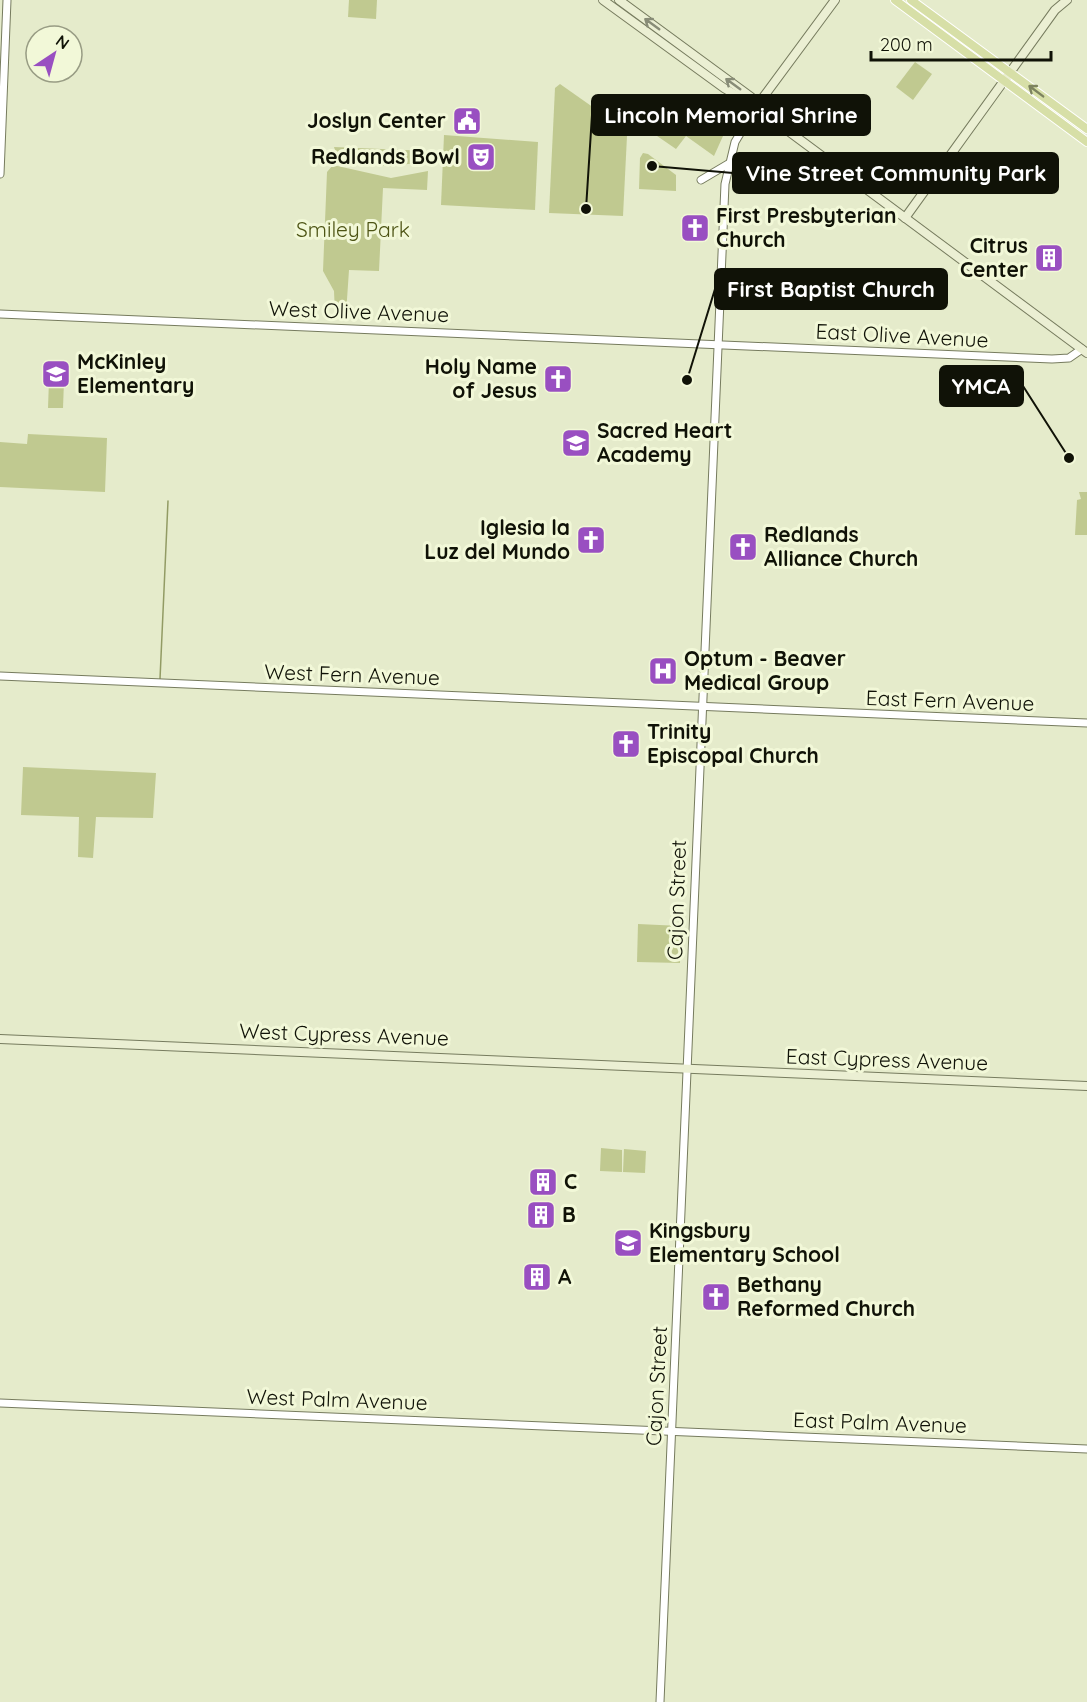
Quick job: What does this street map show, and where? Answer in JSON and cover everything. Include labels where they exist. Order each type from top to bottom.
[{"type":"main road","points":[[603,0],[724,88],[756,107],[1085,351]]},
{"type":"main road","points":[[619,0],[751,97],[756,107]]},
{"type":"main road","points":[[756,107],[835,0]]},
{"type":"main road","points":[[895,0],[1087,142]]},
{"type":"main road","points":[[911,0],[1087,129]]},
{"type":"main road","points":[[1055,10],[1058,0]]},
{"type":"main road","points":[[905,218],[1055,10],[1067,0]]},
{"type":"main road","name":"West Cypress Avenue","points":[[0,1039],[687,1068]]},
{"type":"main road","name":"East Cypress Avenue","points":[[687,1068],[1087,1086]]},
{"type":"street","points":[[0,174],[7,0]]},
{"type":"street","name":"Cajon Street","points":[[660,1702],[717,344],[728,164],[740,133],[756,107]]},
{"type":"street","points":[[701,180],[728,164]]},
{"type":"street","name":"West Olive Avenue","points":[[0,314],[717,344]]},
{"type":"street","name":"East Olive Avenue","points":[[717,344],[1065,359],[1085,351]]},
{"type":"street","name":"West Fern Avenue","points":[[0,676],[568,699],[703,708]]},
{"type":"street","name":"East Fern Avenue","points":[[703,708],[1087,723]]},
{"type":"street","name":"West Palm Avenue","points":[[0,1402],[672,1431]]},
{"type":"street","name":"East Palm Avenue","points":[[672,1431],[1087,1449]]},
{"type":"green space","points":[[349,0],[377,0],[376,19],[348,17]]},
{"type":"green space","points":[[915,62],[932,74],[913,100],[896,87]]},
{"type":"green space","points":[[560,84],[614,122],[627,136],[623,216],[549,213],[555,88]]},
{"type":"green space","points":[[660,95],[681,110],[683,107],[723,136],[714,156],[686,136],[676,149],[644,127],[646,116]]},
{"type":"green space","name":"Smiley Park","points":[[444,135],[538,142],[535,210],[441,205]]},
{"type":"green space","name":"Smiley Park","points":[[334,147],[429,151],[428,161],[388,167],[336,153]]},
{"type":"green space","points":[[643,153],[648,154],[676,175],[676,191],[639,189],[640,158]]},
{"type":"green space","name":"Smiley Park","points":[[333,165],[391,178],[428,171],[427,190],[383,188],[379,271],[349,270],[346,314],[335,314],[334,291],[323,271],[327,172]]},
{"type":"green space","points":[[49,380],[64,381],[63,408],[48,408]]},
{"type":"green space","points":[[28,434],[107,438],[105,492],[0,487],[0,442],[27,444]]},
{"type":"green space","points":[[1079,492],[1087,492],[1087,535],[1075,535],[1077,500],[1081,499]]},
{"type":"green space","points":[[23,767],[156,773],[153,818],[96,817],[93,858],[78,857],[79,817],[21,815]]},
{"type":"green space","points":[[638,924],[681,926],[680,963],[637,962]]},
{"type":"green space","points":[[601,1148],[622,1150],[622,1172],[600,1171]]},
{"type":"green space","points":[[624,1149],[646,1151],[645,1173],[623,1172]]},
{"type":"waterway","points":[[160,679],[168,501]]},
{"type":"place","name":"Joslyn Center","points":[[467,121]]},
{"type":"place","name":"Redlands Bowl","points":[[481,157]]},
{"type":"place","name":"Vine Street Community Park","points":[[652,166]]},
{"type":"place","name":"Lincoln Memorial Shrine","points":[[586,209]]},
{"type":"place","name":"First Presbyterian Church","points":[[695,228]]},
{"type":"place","name":"Citrus Center","points":[[1049,258]]},
{"type":"place","name":"McKinley Elementary","points":[[56,374]]},
{"type":"place","name":"Holy Name of Jesus","points":[[558,379]]},
{"type":"place","name":"First Baptist Church","points":[[687,380]]},
{"type":"place","name":"Sacred Heart Academy","points":[[576,443]]},
{"type":"place","name":"YMCA","points":[[1069,458]]},
{"type":"place","name":"Iglesia la Luz del Mundo","points":[[591,540]]},
{"type":"place","name":"Redlands Alliance Church","points":[[743,547]]},
{"type":"place","name":"Optum - Beaver Medical Group","points":[[663,671]]},
{"type":"place","name":"Trinity Episcopal Church","points":[[626,744]]},
{"type":"place","name":"C","points":[[543,1182]]},
{"type":"place","name":"B","points":[[541,1215]]},
{"type":"place","name":"Kingsbury Elementary School","points":[[628,1243]]},
{"type":"place","name":"A","points":[[537,1277]]},
{"type":"place","name":"Bethany Reformed Church","points":[[716,1297]]}]
